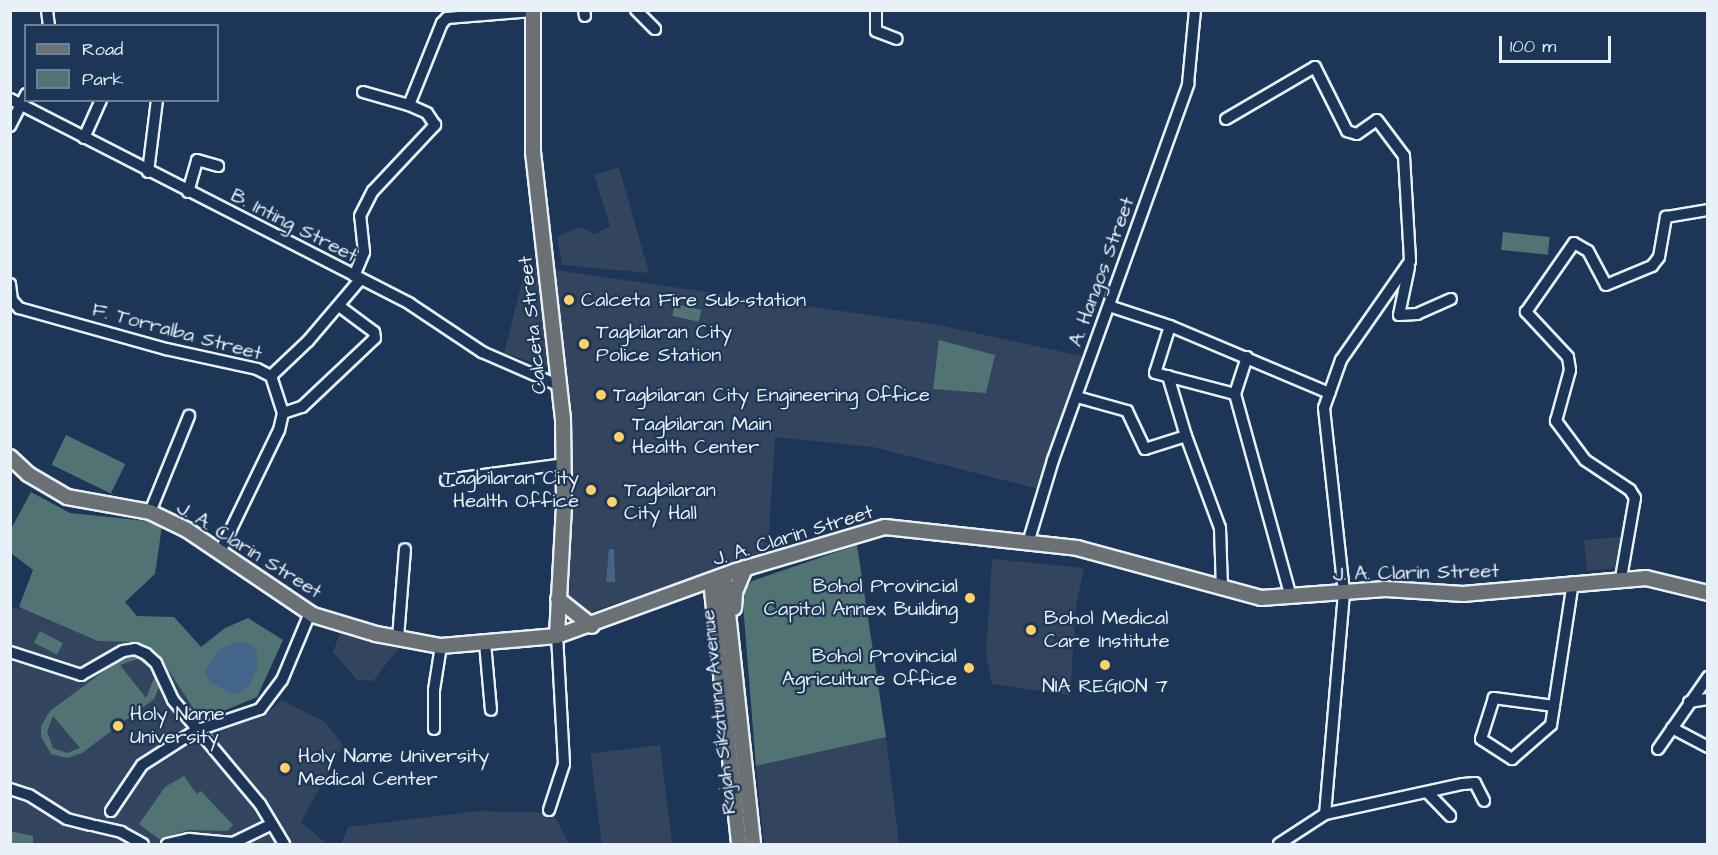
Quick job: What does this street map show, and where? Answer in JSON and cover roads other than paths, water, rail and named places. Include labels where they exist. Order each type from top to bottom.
[{"type":"main road","name":"Calceta Street","points":[[533,11],[533,152],[560,386],[564,464],[557,636]]},
{"type":"main road","name":"J. A. Clarin Street","points":[[10,457],[28,474],[67,497],[150,512],[221,550],[310,613],[348,627],[441,646],[557,636],[592,626],[745,568],[871,528],[910,528],[1028,543],[1120,558],[1222,589],[1261,598],[1386,589],[1463,594],[1621,578],[1646,578],[1707,593]]},
{"type":"main road","points":[[730,630],[735,617],[735,592],[745,568]]},
{"type":"main road","points":[[717,579],[737,763],[739,844]]},
{"type":"main road","name":"Rajah Sikatuna Avenue","points":[[717,579],[730,630],[737,763],[753,844]]},
{"type":"main road","points":[[558,599],[592,626]]},
{"type":"street","points":[[636,10],[655,29]]},
{"type":"street","points":[[876,10],[876,31],[897,39]]},
{"type":"street","name":"A. Hangos Street","points":[[1028,543],[1108,306],[1188,84],[1195,10]]},
{"type":"street","points":[[409,105],[437,30],[447,18],[533,11]]},
{"type":"street","points":[[1226,119],[1315,67],[1347,131],[1357,134],[1377,120],[1404,156],[1410,261],[1399,315],[1417,314],[1451,299]]},
{"type":"street","points":[[271,376],[339,306],[357,278],[364,252],[360,216],[373,191],[435,125],[426,113],[409,105],[363,92]]},
{"type":"street","points":[[10,126],[19,99]]},
{"type":"street","name":"B. Inting Street","points":[[19,99],[84,138],[148,172],[410,304],[482,352],[560,386]]},
{"type":"street","points":[[84,138],[100,102]]},
{"type":"street","points":[[148,172],[157,102]]},
{"type":"street","points":[[188,192],[197,160],[218,166]]},
{"type":"street","points":[[1621,578],[1635,498],[1630,490],[1585,460],[1556,421],[1570,370],[1568,357],[1526,312],[1574,243],[1588,251],[1606,285],[1652,266],[1659,257],[1666,217],[1707,210]]},
{"type":"street","points":[[1325,814],[1344,593],[1324,408],[1341,360],[1410,261]]},
{"type":"street","name":"F. Torralba Street","points":[[10,284],[12,300],[19,308],[166,349],[257,369],[271,376],[283,413]]},
{"type":"street","points":[[221,550],[271,447],[283,413],[302,407],[375,338],[374,332],[339,306]]},
{"type":"street","points":[[1108,306],[1170,326],[1329,393]]},
{"type":"street","points":[[1170,326],[1155,373],[1234,394]]},
{"type":"street","points":[[1247,357],[1234,394],[1292,597]]},
{"type":"street","points":[[1168,376],[1186,436],[1220,528],[1222,589]]},
{"type":"street","points":[[1077,398],[1127,411],[1145,449],[1186,436]]},
{"type":"street","points":[[150,512],[189,416]]},
{"type":"street","points":[[446,480],[564,464]]},
{"type":"street","points":[[398,638],[405,549]]},
{"type":"street","points":[[1554,706],[1494,698],[1481,739],[1512,759],[1551,725],[1554,706],[1573,582]]},
{"type":"street","points":[[98,826],[110,814],[142,765],[195,731],[260,709],[282,680],[310,613]]},
{"type":"street","points":[[549,810],[564,764],[557,636]]},
{"type":"street","points":[[484,644],[492,710]]},
{"type":"street","points":[[434,729],[434,690],[441,646]]},
{"type":"street","points":[[10,652],[81,675],[123,651],[135,649],[146,654],[156,663],[167,692],[195,731],[238,778],[284,844]]},
{"type":"street","points":[[1658,749],[1707,677]]},
{"type":"street","points":[[1689,702],[1707,699]]},
{"type":"street","points":[[1672,728],[1707,747]]},
{"type":"street","points":[[1280,844],[1325,814],[1428,793],[1448,786],[1475,783],[1484,801]]},
{"type":"street","points":[[10,789],[29,795],[67,819],[98,826],[143,844]]},
{"type":"street","points":[[1428,793],[1450,816]]},
{"type":"street","points":[[167,844],[189,838],[233,843],[272,824]]},
{"type":"place","name":"Calceta Fire Sub-station","points":[[569,300]]},
{"type":"place","name":"Tagbilaran City Police Station","points":[[584,344]]},
{"type":"place","name":"Tagbilaran City Engineering Office","points":[[601,395]]},
{"type":"place","name":"Tagbilaran Main Health Center","points":[[619,437]]},
{"type":"place","name":"Tagbilaran City Health Office","points":[[591,490]]},
{"type":"place","name":"Tagbilaran City Hall","points":[[612,502]]},
{"type":"place","name":"Bohol Provincial Capitol Annex Building","points":[[970,598]]},
{"type":"place","name":"Bohol Medical Care Institute","points":[[1031,630]]},
{"type":"place","name":"NIA REGION 7","points":[[1105,665]]},
{"type":"place","name":"Bohol Provincial Agriculture Office","points":[[969,668]]},
{"type":"place","name":"Holy Name University","points":[[118,726]]},
{"type":"place","name":"Holy Name University Medical Center","points":[[285,768]]}]
